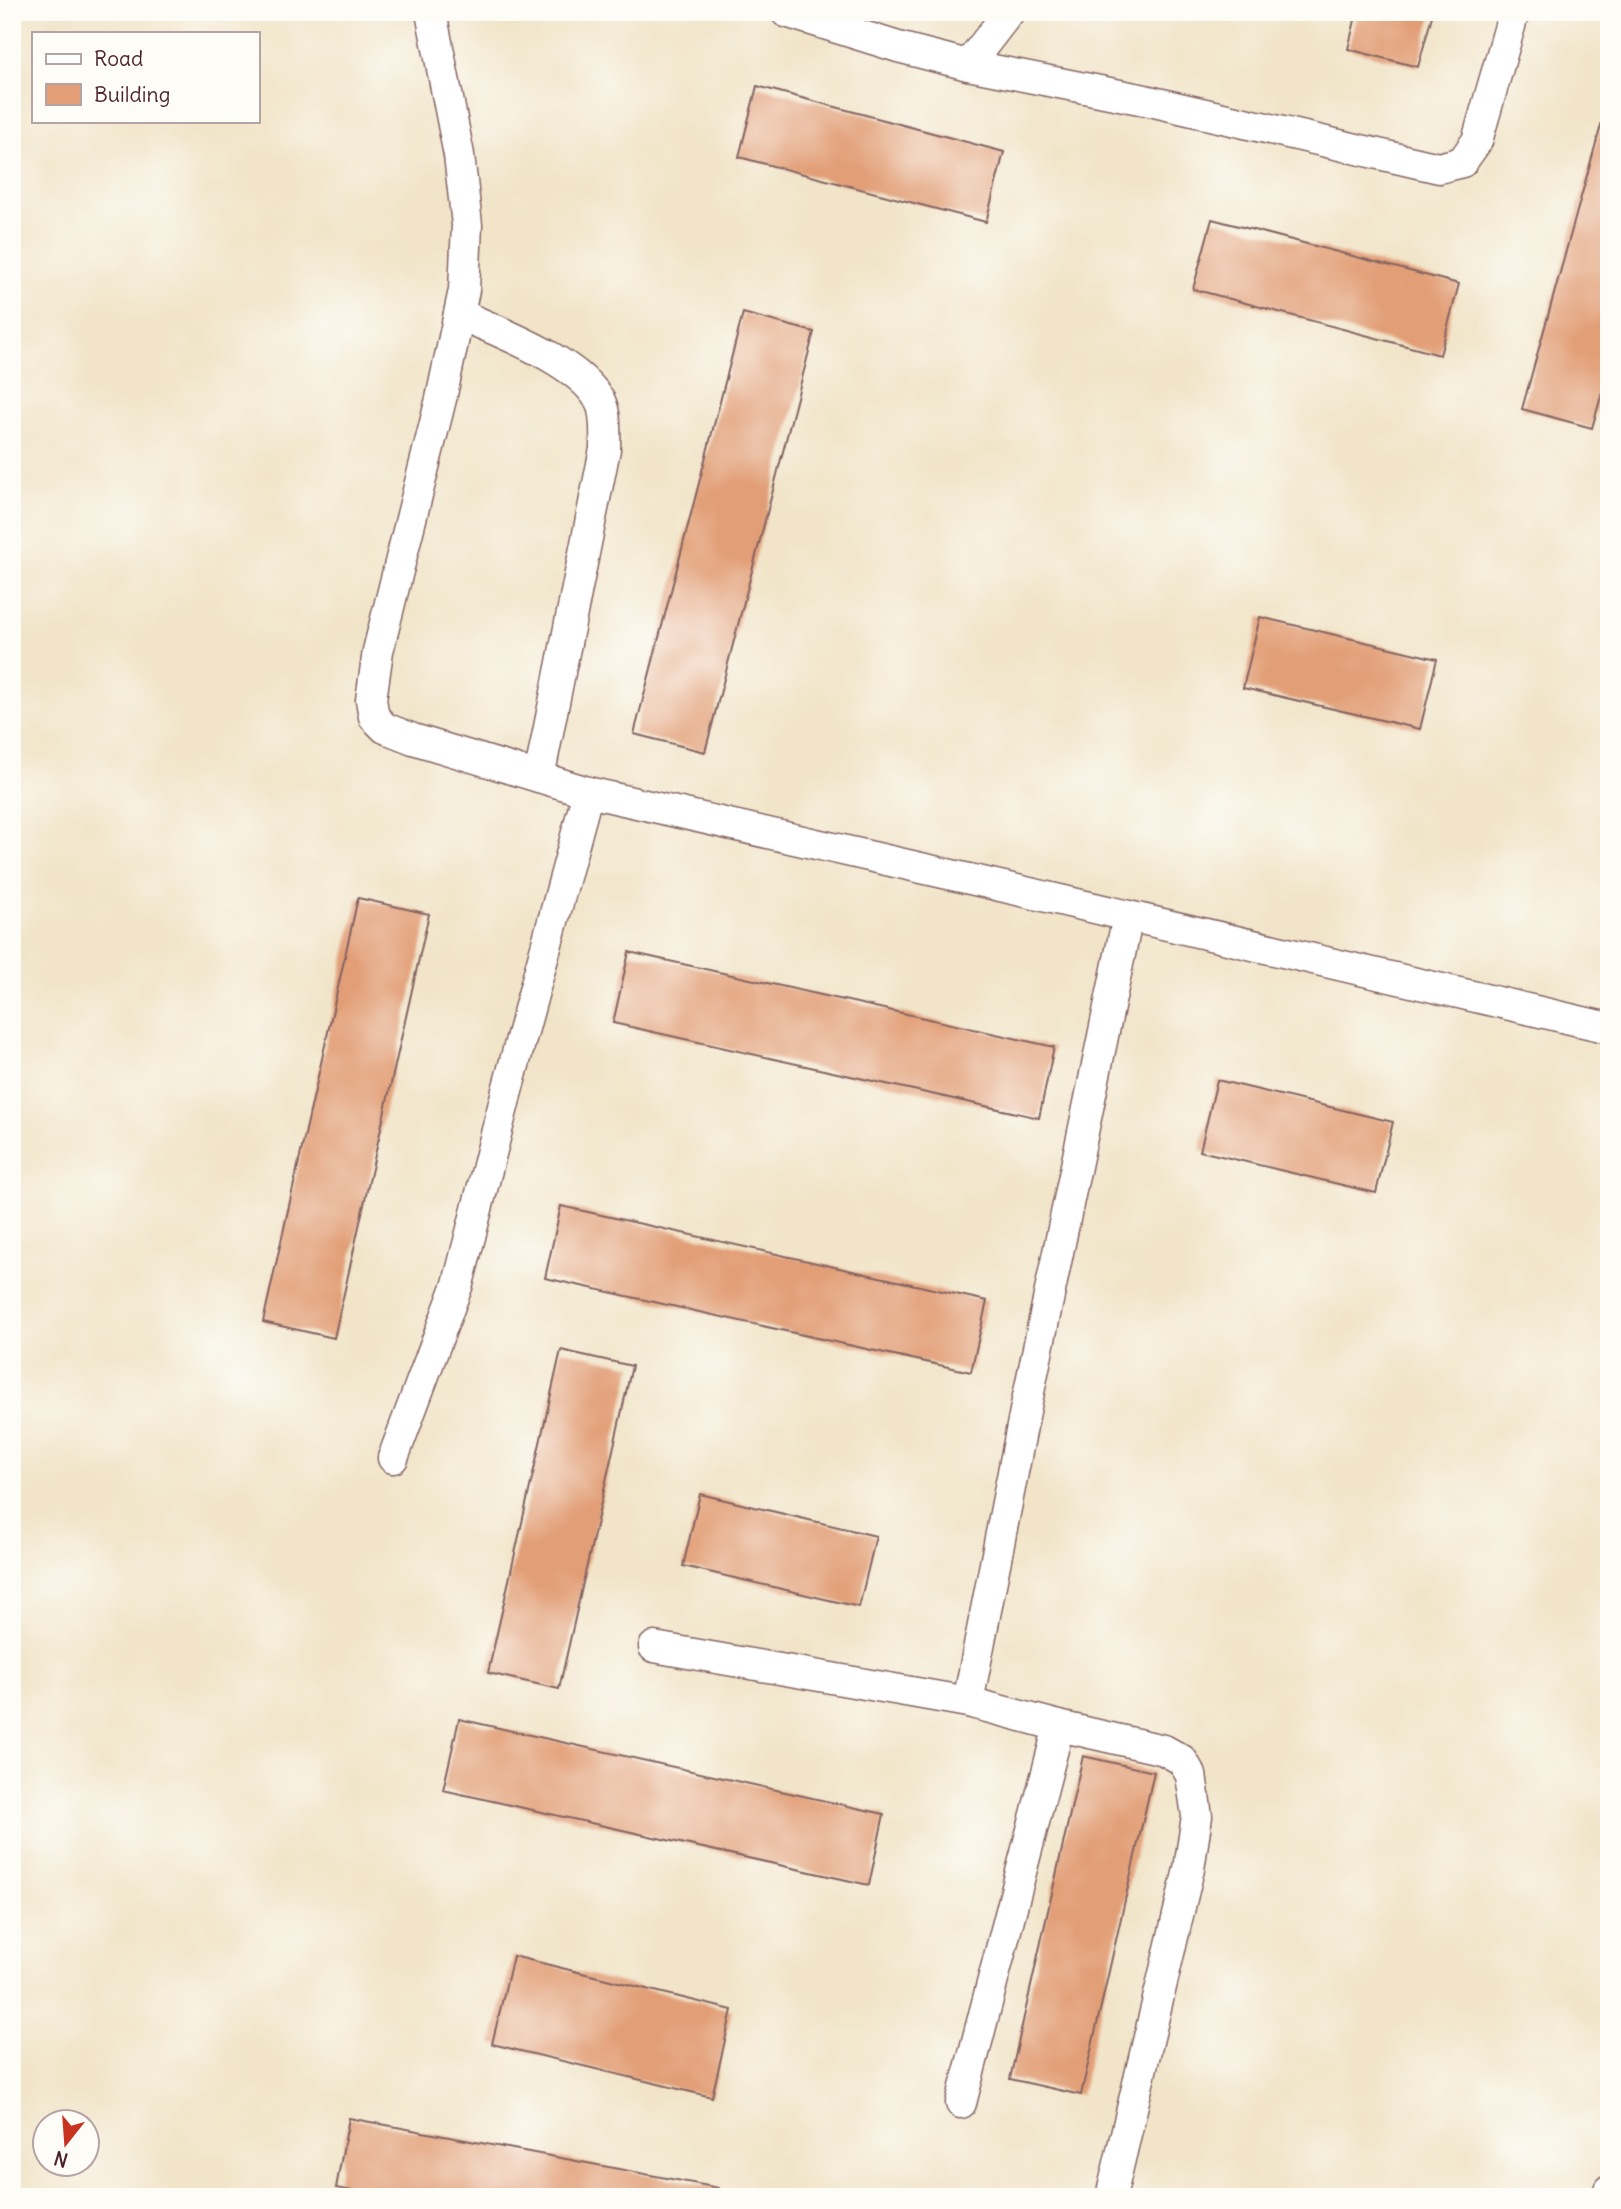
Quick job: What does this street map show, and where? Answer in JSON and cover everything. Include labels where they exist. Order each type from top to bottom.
[{"type":"street","points":[[431,12],[459,155],[467,225],[464,290],[441,399],[378,651],[371,700],[374,717],[385,728],[588,792],[1609,1028]]},
{"type":"street","points":[[786,12],[898,47],[968,65],[1145,100],[1416,164],[1439,167],[1462,162],[1477,141],[1514,12]]},
{"type":"street","points":[[968,65],[1009,12]]},
{"type":"street","points":[[459,314],[525,343],[583,378],[600,402],[605,418],[606,449],[538,777]]},
{"type":"street","points":[[393,1458],[458,1284],[588,792]]},
{"type":"street","points":[[968,1702],[1024,1416],[1128,916]]},
{"type":"street","points":[[654,1647],[968,1702],[1164,1750],[1182,1760],[1191,1775],[1197,1816],[1189,1869],[1111,2197]]},
{"type":"street","points":[[961,2103],[1059,1726]]},
{"type":"street","points":[[1607,2197],[1609,2190]]},
{"type":"building","points":[[1357,12],[1433,12],[1418,67],[1348,49]]},
{"type":"building","points":[[757,86],[1004,152],[986,222],[739,157]]},
{"type":"building","points":[[1608,100],[1609,368],[1592,428],[1522,409]]},
{"type":"building","points":[[1212,219],[1459,284],[1440,355],[1193,289]]},
{"type":"building","points":[[743,313],[814,332],[705,752],[634,734]]},
{"type":"building","points":[[1260,617],[1437,659],[1420,729],[1243,688]]},
{"type":"building","points":[[358,898],[429,914],[334,1338],[263,1322]]},
{"type":"building","points":[[629,952],[1054,1047],[1039,1118],[613,1023]]},
{"type":"building","points":[[1217,1080],[1393,1122],[1376,1193],[1200,1151]]},
{"type":"building","points":[[561,1206],[987,1301],[971,1372],[545,1278]]},
{"type":"building","points":[[561,1350],[632,1366],[559,1689],[488,1673]]},
{"type":"building","points":[[700,1494],[876,1536],[859,1607],[683,1566]]},
{"type":"building","points":[[459,1719],[884,1814],[869,1885],[443,1790]]},
{"type":"building","points":[[1083,1756],[1154,1772],[1081,2095],[1010,2079]]},
{"type":"building","points":[[513,1956],[732,2010],[712,2097],[492,2044]]},
{"type":"building","points":[[349,2118],[719,2188],[718,2197],[384,2197],[336,2188]]}]
